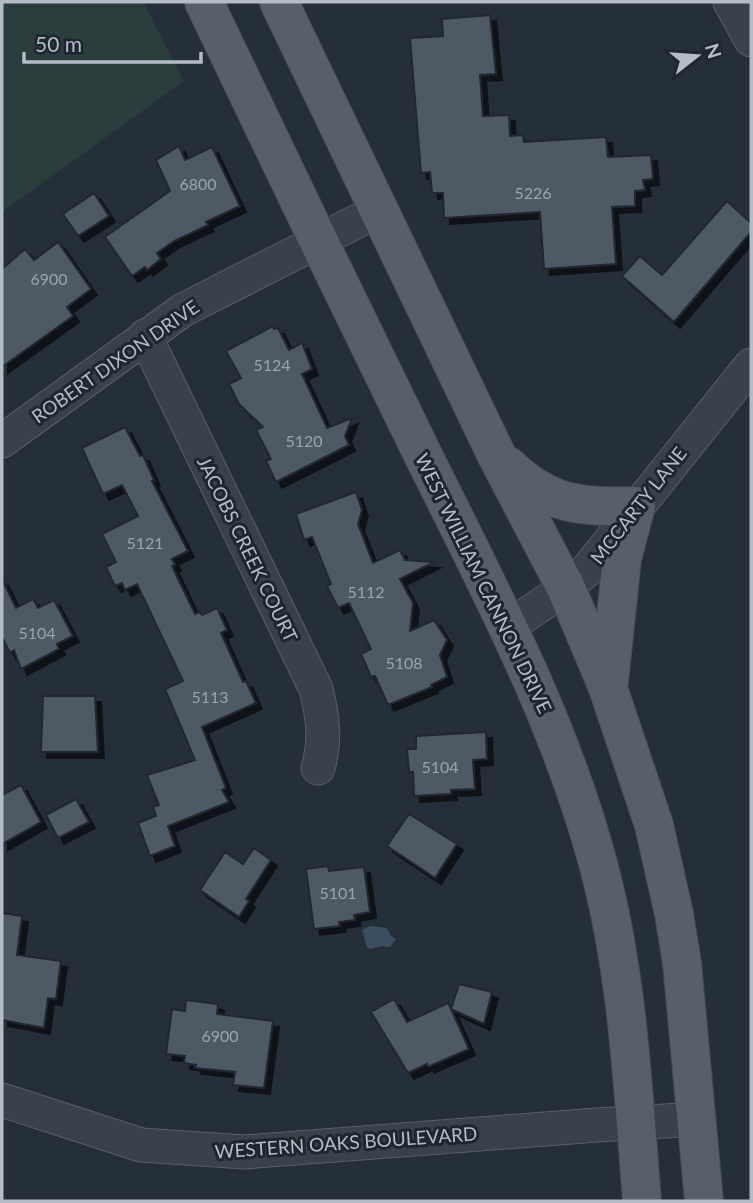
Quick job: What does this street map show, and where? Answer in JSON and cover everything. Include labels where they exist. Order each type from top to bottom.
[{"type":"main road","name":"WEST WILLIAM CANNON DRIVE","points":[[204,2],[317,240],[508,627],[546,711],[575,788],[599,867],[615,940],[623,992],[642,1201]]},
{"type":"main road","points":[[279,2],[381,209],[497,456],[566,588],[608,688],[654,825],[674,914],[682,963],[704,1201]]},
{"type":"main road","points":[[497,456],[526,483],[545,496],[595,507],[636,506],[622,559],[608,688]]},
{"type":"street","points":[[730,2],[751,40]]},
{"type":"street","name":"ROBERT DIXON DRIVE","points":[[2,441],[183,310],[381,209]]},
{"type":"street","name":"JACOBS CREEK COURT","points":[[145,336],[316,689],[324,720],[324,749],[318,768]]},
{"type":"street","name":"MCCARTY LANE","points":[[508,627],[566,588],[587,570],[636,506],[750,371]]},
{"type":"street","name":"WESTERN OAKS BOULEVARD","points":[[2,1100],[141,1145],[245,1152],[698,1119]]},
{"type":"green space","points":[[2,2],[143,2],[184,81],[2,212]]},
{"type":"water","points":[[370,926],[387,928],[396,939],[390,947],[370,949],[362,930]]},
{"type":"building","points":[[490,15],[496,74],[480,75],[483,116],[509,115],[510,136],[523,135],[524,142],[606,137],[608,157],[651,155],[653,179],[643,180],[645,190],[635,191],[635,206],[612,207],[616,264],[544,269],[540,212],[444,218],[443,193],[432,193],[430,172],[421,173],[410,38],[443,36],[442,19]]},
{"type":"building","points":[[179,146],[185,160],[212,147],[240,206],[174,241],[157,253],[161,259],[147,270],[145,267],[132,276],[105,237],[170,191],[156,160]]},
{"type":"building","points":[[94,193],[109,216],[78,236],[63,214]]},
{"type":"building","points":[[727,201],[751,223],[751,232],[674,322],[622,276],[640,256],[662,275]]},
{"type":"building","points":[[58,242],[91,289],[67,307],[73,316],[2,367],[2,269],[25,249],[34,260]]},
{"type":"building","points":[[273,326],[274,329],[278,328],[289,350],[302,343],[312,369],[302,374],[327,428],[352,418],[345,436],[349,445],[276,482],[266,461],[271,459],[256,430],[263,427],[239,404],[229,384],[241,378],[226,351]]},
{"type":"building","points":[[125,427],[140,456],[143,455],[154,480],[152,481],[188,551],[172,559],[175,565],[172,566],[195,614],[200,612],[202,615],[217,608],[227,630],[221,633],[243,682],[246,681],[256,703],[202,727],[226,788],[222,790],[229,802],[168,826],[175,846],[150,856],[138,823],[156,816],[153,807],[159,805],[147,775],[195,760],[165,689],[183,681],[137,584],[125,590],[122,583],[115,586],[106,567],[116,562],[102,534],[138,516],[122,485],[103,494],[82,448]]},
{"type":"building","points":[[356,492],[362,510],[358,524],[373,563],[400,550],[405,560],[434,562],[400,579],[413,603],[410,631],[434,620],[447,640],[440,655],[447,677],[431,685],[432,687],[388,705],[361,654],[371,649],[349,603],[338,608],[327,586],[331,584],[312,537],[304,540],[296,514]]},
{"type":"building","points":[[2,579],[16,608],[33,599],[38,608],[54,600],[73,636],[57,644],[59,649],[21,669],[14,650],[10,653],[2,637]]},
{"type":"building","points":[[43,696],[95,696],[98,752],[41,752]]},
{"type":"building","points":[[486,732],[487,759],[473,760],[475,789],[451,790],[451,794],[414,796],[413,772],[409,772],[407,749],[416,749],[416,736]]},
{"type":"building","points":[[21,785],[41,822],[2,844],[2,795]]},
{"type":"building","points":[[76,799],[89,822],[58,838],[46,815]]},
{"type":"building","points":[[409,814],[457,844],[435,878],[387,846]]},
{"type":"building","points":[[254,848],[271,860],[246,899],[249,901],[239,917],[200,890],[225,852],[243,864]]},
{"type":"building","points":[[328,866],[329,871],[364,867],[370,912],[354,915],[355,920],[339,922],[340,926],[314,929],[306,869]]},
{"type":"building","points":[[2,913],[22,916],[17,955],[61,961],[56,999],[48,998],[44,1028],[2,1020]]},
{"type":"building","points":[[459,984],[492,992],[484,1024],[451,1009]]},
{"type":"building","points":[[394,999],[407,1022],[448,1003],[469,1049],[408,1073],[371,1012]]},
{"type":"building","points":[[186,1000],[218,1004],[217,1014],[273,1021],[264,1088],[233,1085],[235,1072],[195,1068],[196,1065],[184,1063],[185,1056],[166,1054],[172,1009],[185,1011]]}]
